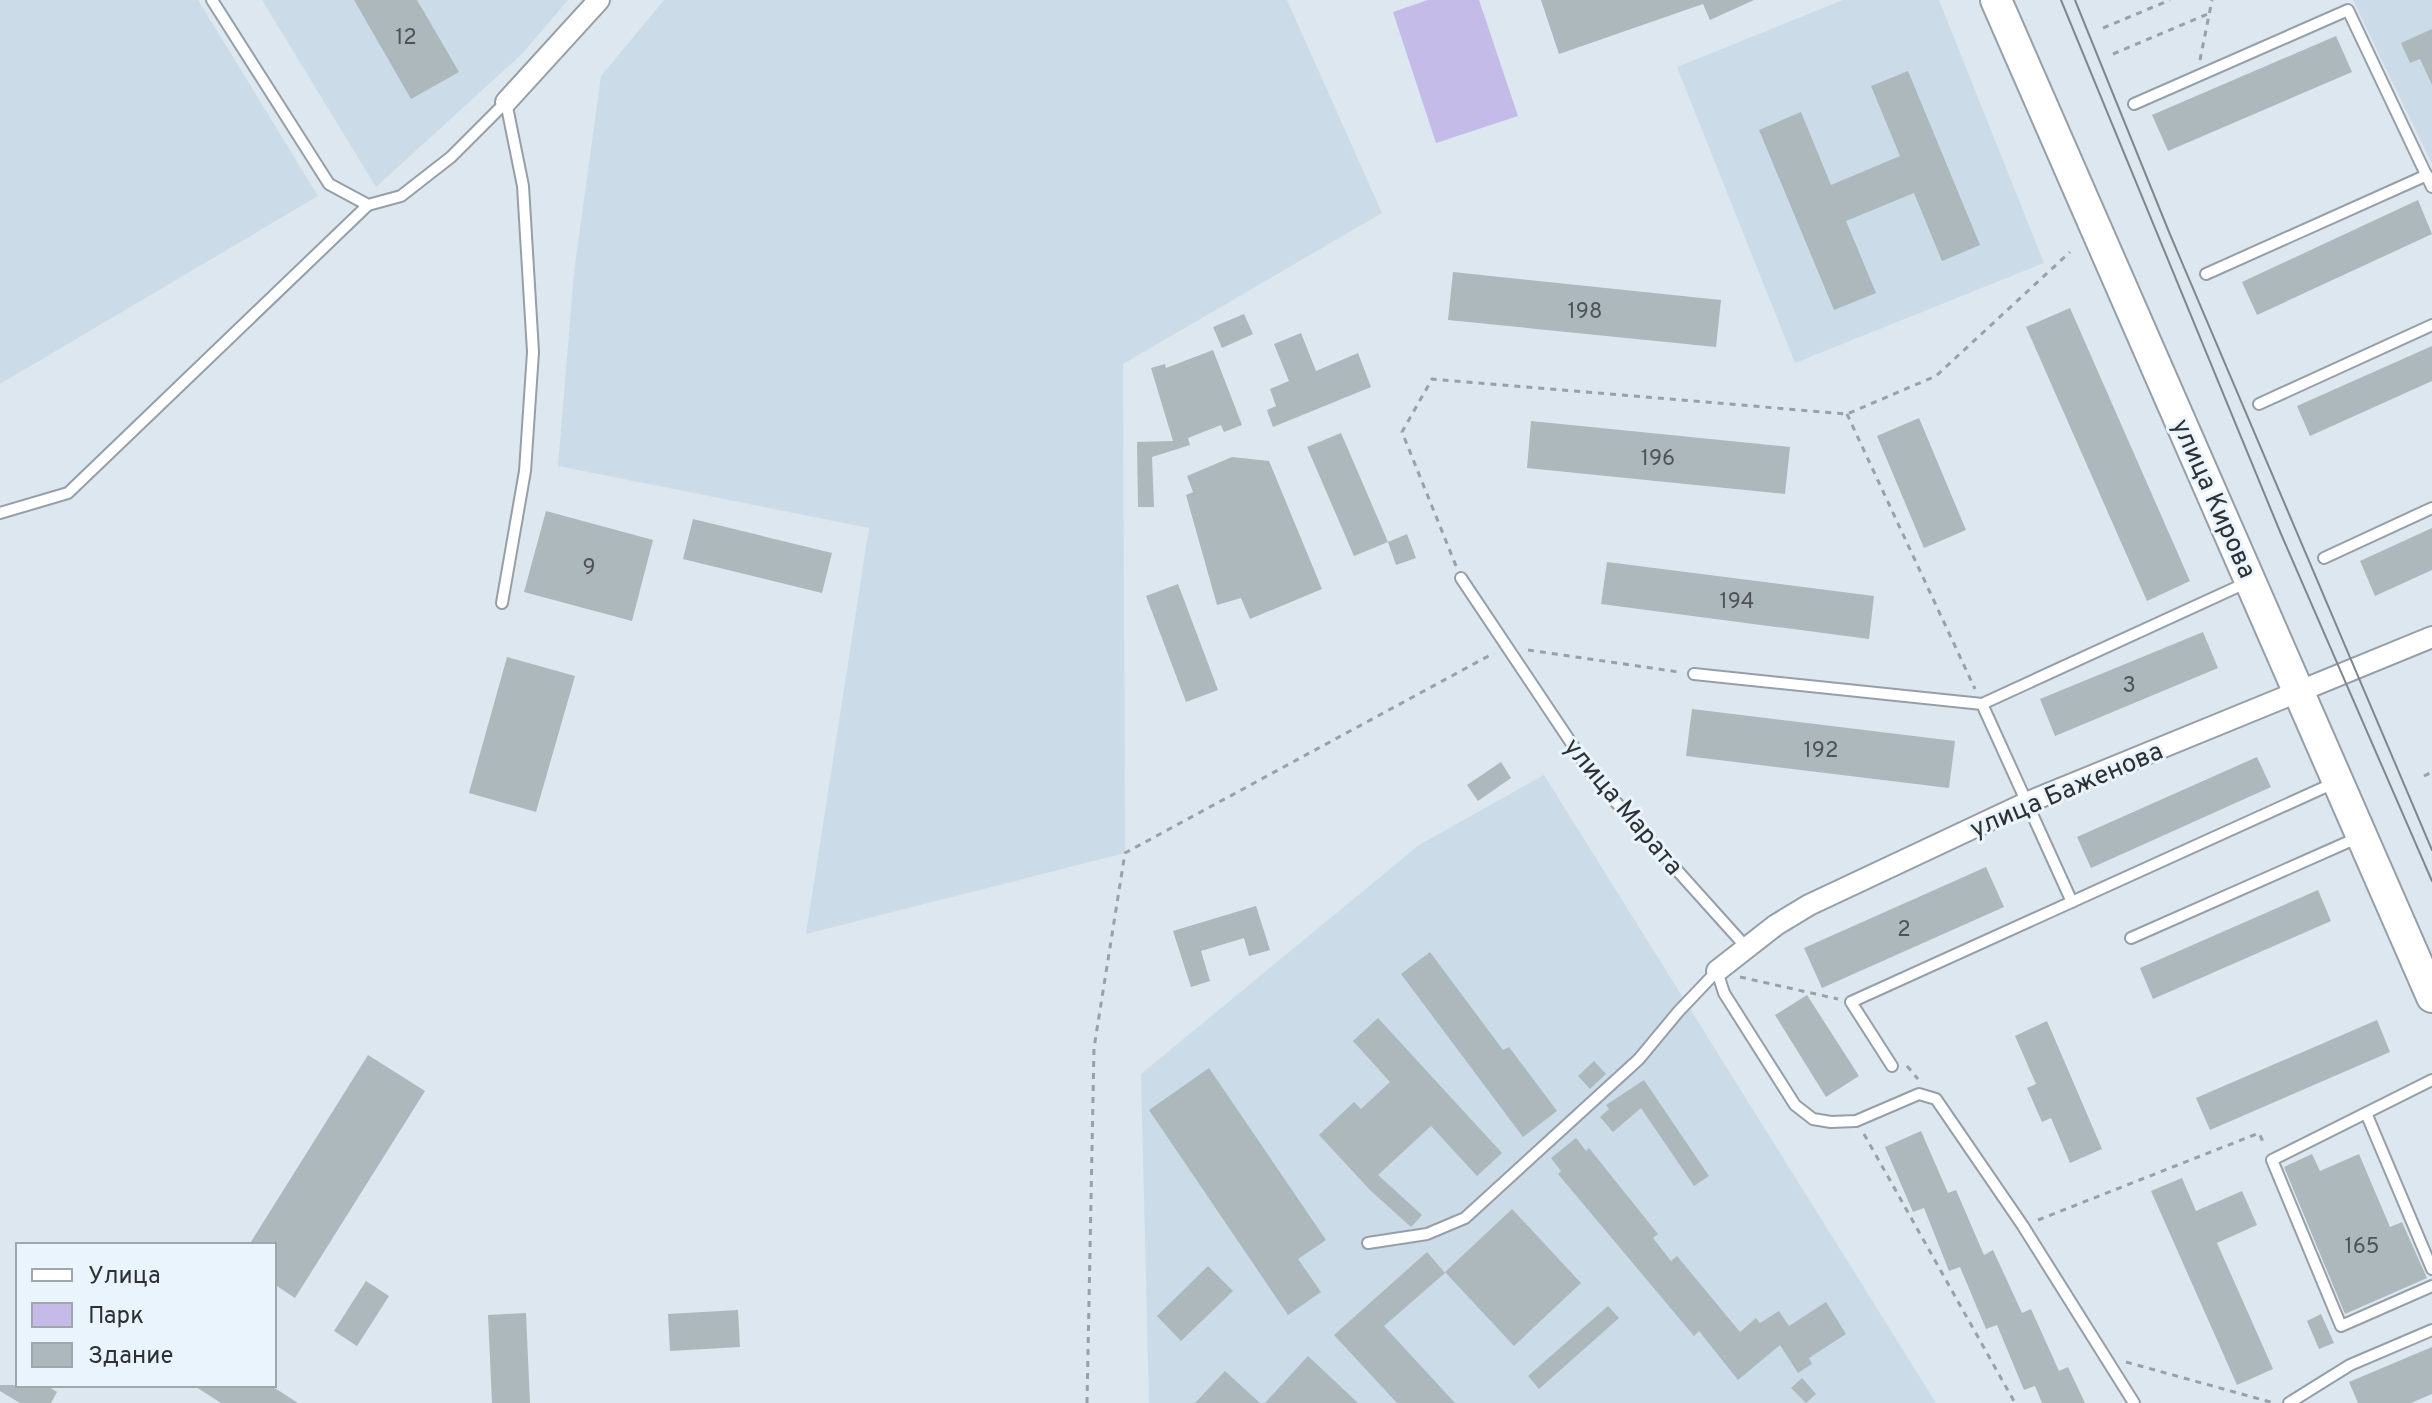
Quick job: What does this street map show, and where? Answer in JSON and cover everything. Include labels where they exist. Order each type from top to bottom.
[{"type":"street","points":[[506,102],[599,0]]},
{"type":"street","name":"улица Кирова","points":[[1996,0],[2432,997]]},
{"type":"street","name":"улица Баженова","points":[[1717,971],[1746,947],[1809,905],[2026,803],[2432,637]]},
{"type":"lane","points":[[212,0],[329,184],[368,205]]},
{"type":"lane","points":[[2134,104],[2348,10],[2432,187]]},
{"type":"lane","points":[[0,513],[68,493],[368,205],[401,196],[451,157],[506,102]]},
{"type":"lane","points":[[502,603],[525,471],[533,352],[523,186],[506,102]]},
{"type":"lane","points":[[2206,274],[2427,175]]},
{"type":"lane","points":[[2259,404],[2432,325]]},
{"type":"lane","points":[[2324,558],[2432,508]]},
{"type":"lane","name":"улица Марата","points":[[1461,578],[1596,780],[1746,947]]},
{"type":"lane","points":[[1694,674],[1982,704],[2251,581]]},
{"type":"lane","points":[[1982,704],[2072,902]]},
{"type":"lane","points":[[1892,1066],[1851,1002],[2339,781]]},
{"type":"lane","points":[[2131,938],[2363,835]]},
{"type":"lane","points":[[1368,1243],[1427,1234],[1465,1218],[1639,1059],[1717,971],[1724,993],[1795,1105],[1813,1119],[1856,1121],[1919,1094],[1936,1099],[2023,1226],[2134,1403]]},
{"type":"lane","points":[[2432,1080],[2272,1160],[2341,1326],[2432,1286]]},
{"type":"lane","points":[[2366,1113],[2432,1269]]},
{"type":"lane","points":[[2289,1403],[2350,1365],[2432,1330]]},
{"type":"path","points":[[2103,28],[2170,0]]},
{"type":"path","points":[[2197,76],[2212,0]]},
{"type":"path","points":[[2113,54],[2210,13]]},
{"type":"path","points":[[1461,578],[1402,432],[1432,379],[1847,414],[1936,376],[2070,252]]},
{"type":"path","points":[[1847,414],[1982,704]]},
{"type":"path","points":[[1087,1403],[1094,1048],[1125,853],[1506,647],[1694,674]]},
{"type":"path","points":[[2424,776],[2432,772]]},
{"type":"path","points":[[1717,971],[1851,1002]]},
{"type":"path","points":[[1892,1066],[1906,1065],[1936,1099]]},
{"type":"path","points":[[1856,1121],[2015,1403]]},
{"type":"path","points":[[2023,1226],[2259,1133],[2272,1160]]},
{"type":"path","points":[[2103,1356],[2274,1403]]},
{"type":"shaded area","points":[[0,0],[198,0],[318,196],[0,384]]},
{"type":"shaded area","points":[[262,0],[568,0],[523,53],[376,187]]},
{"type":"shaded area","points":[[664,0],[1287,0],[1382,213],[1123,364],[1125,853],[806,934],[869,528],[558,466],[574,272],[601,76]]},
{"type":"shaded area","points":[[1843,0],[1939,0],[2044,263],[1795,363],[1677,67]]},
{"type":"shaded area","points":[[2353,0],[2432,0],[2432,164],[2376,48]]},
{"type":"shaded area","points":[[1544,775],[1936,1403],[1149,1403],[1141,1074],[1419,845]]},
{"type":"green space","points":[[1428,0],[1479,0],[1518,116],[1436,143],[1393,12]]},
{"type":"building","points":[[354,0],[417,0],[459,72],[411,99]]},
{"type":"building","points":[[1541,0],[1754,0],[1710,20],[1703,4],[1559,54]]},
{"type":"building","points":[[2432,29],[2432,85],[2420,59],[2410,63],[2401,43]]},
{"type":"building","points":[[2336,36],[2352,72],[2168,151],[2152,115]]},
{"type":"building","points":[[1908,71],[1980,245],[1942,261],[1914,193],[1846,221],[1876,293],[1834,310],[1759,130],[1801,112],[1831,185],[1900,156],[1871,86]]},
{"type":"building","points":[[2418,200],[2432,234],[2257,315],[2242,282]]},
{"type":"building","points":[[1453,272],[1721,300],[1716,347],[1448,320]]},
{"type":"building","points":[[2070,308],[2190,581],[2147,601],[2026,327]]},
{"type":"building","points":[[1244,314],[1253,334],[1222,348],[1213,327]]},
{"type":"building","points":[[1301,333],[1316,371],[1358,353],[1371,387],[1273,427],[1267,410],[1276,406],[1270,389],[1289,381],[1274,344]]},
{"type":"building","points":[[2432,346],[2432,381],[2310,436],[2297,406]]},
{"type":"building","points":[[1213,350],[1242,425],[1224,432],[1221,425],[1188,438],[1190,445],[1152,457],[1154,507],[1138,507],[1137,442],[1173,441],[1151,368],[1165,364],[1166,368]]},
{"type":"building","points":[[1919,418],[1966,530],[1924,548],[1877,436]]},
{"type":"building","points":[[1531,421],[1790,447],[1785,494],[1527,468]]},
{"type":"building","points":[[1341,433],[1388,542],[1354,556],[1307,447]]},
{"type":"building","points":[[1232,457],[1269,461],[1322,589],[1250,619],[1241,598],[1217,605],[1186,495],[1193,492],[1187,476]]},
{"type":"building","points":[[546,511],[653,540],[632,621],[524,592]]},
{"type":"building","points":[[693,519],[832,553],[822,593],[683,559]]},
{"type":"building","points":[[2432,528],[2432,570],[2375,596],[2360,561]]},
{"type":"building","points":[[1407,534],[1416,558],[1396,565],[1388,542]]},
{"type":"building","points":[[1607,562],[1874,596],[1869,639],[1601,604]]},
{"type":"building","points":[[1178,584],[1218,690],[1186,702],[1146,596]]},
{"type":"building","points":[[2203,632],[2218,668],[2055,736],[2040,699]]},
{"type":"building","points":[[507,657],[575,676],[536,812],[469,793]]},
{"type":"building","points":[[1692,709],[1955,741],[1949,788],[1686,756]]},
{"type":"building","points":[[2257,757],[2271,787],[2091,868],[2077,837]]},
{"type":"building","points":[[1501,762],[1511,778],[1478,801],[1467,785]]},
{"type":"building","points":[[1986,867],[2004,907],[1822,988],[1804,948]]},
{"type":"building","points":[[2318,890],[2331,921],[2153,999],[2140,968]]},
{"type":"building","points":[[1256,906],[1270,950],[1249,956],[1244,938],[1201,951],[1210,981],[1191,987],[1173,931]]},
{"type":"building","points":[[1430,952],[1503,1050],[1509,1047],[1557,1111],[1523,1137],[1401,974]]},
{"type":"building","points":[[1807,995],[1859,1076],[1826,1097],[1775,1015]]},
{"type":"building","points":[[1378,1018],[1502,1153],[1477,1176],[1431,1126],[1378,1175],[1422,1215],[1411,1227],[1370,1190],[1319,1135],[1354,1102],[1361,1109],[1390,1082],[1353,1041]]},
{"type":"building","points":[[2377,1020],[2390,1052],[2210,1130],[2196,1098]]},
{"type":"building","points":[[2047,1021],[2102,1149],[2070,1163],[2051,1118],[2042,1122],[2027,1088],[2036,1084],[2015,1036]]},
{"type":"building","points":[[368,1055],[425,1091],[295,1298],[276,1285],[276,1243],[250,1243]]},
{"type":"building","points":[[1594,1061],[1606,1074],[1590,1089],[1578,1076]]},
{"type":"building","points":[[1209,1068],[1326,1240],[1298,1259],[1321,1292],[1288,1315],[1149,1110]]},
{"type":"building","points":[[1644,1080],[1709,1176],[1694,1186],[1641,1108],[1613,1132],[1600,1117],[1609,1109],[1606,1105]]},
{"type":"building","points":[[1921,1131],[1948,1193],[1956,1190],[1984,1255],[1993,1250],[2022,1313],[2031,1309],[2059,1371],[2068,1367],[2085,1403],[2042,1403],[2035,1386],[2024,1390],[1997,1325],[1986,1329],[1960,1267],[1949,1271],[1924,1208],[1913,1212],[1885,1147]]},
{"type":"building","points":[[1576,1138],[1586,1151],[1589,1148],[1658,1234],[1653,1238],[1671,1261],[1677,1256],[1740,1332],[1756,1318],[1760,1323],[1779,1311],[1789,1326],[1826,1302],[1846,1334],[1809,1358],[1812,1364],[1798,1373],[1780,1345],[1738,1380],[1699,1331],[1694,1336],[1558,1174],[1561,1171],[1551,1158]]},
{"type":"building","points":[[2312,1154],[2320,1171],[2359,1154],[2390,1227],[2402,1222],[2427,1278],[2345,1314],[2284,1167]]},
{"type":"building","points":[[2182,1178],[2196,1211],[2242,1191],[2257,1225],[2217,1243],[2273,1369],[2237,1385],[2151,1191]]},
{"type":"building","points":[[1512,1209],[1581,1283],[1514,1346],[1445,1272]]},
{"type":"building","points":[[1427,1252],[1445,1273],[1384,1326],[1455,1403],[1397,1403],[1334,1335]]},
{"type":"building","points":[[1208,1266],[1233,1291],[1181,1341],[1157,1316]]},
{"type":"building","points":[[366,1281],[389,1296],[357,1346],[334,1331]]},
{"type":"building","points":[[1608,1306],[1619,1318],[1539,1389],[1528,1376]]},
{"type":"building","points":[[738,1310],[740,1347],[670,1351],[668,1314]]},
{"type":"building","points":[[526,1313],[530,1403],[492,1403],[488,1315]]},
{"type":"building","points":[[2321,1314],[2334,1343],[2319,1349],[2307,1321]]},
{"type":"building","points":[[2432,1347],[2432,1394],[2411,1403],[2358,1403],[2349,1382]]},
{"type":"building","points":[[1308,1356],[1358,1403],[1265,1403]]},
{"type":"building","points":[[1225,1371],[1260,1403],[1195,1403]]},
{"type":"building","points":[[1802,1378],[1816,1394],[1806,1403],[1791,1388]]},
{"type":"building","points":[[0,1385],[16,1385],[49,1387],[57,1392],[51,1403],[20,1403],[0,1391]]},
{"type":"building","points":[[196,1387],[273,1387],[298,1403],[221,1403]]},
{"type":"tram line","points":[[2061,0],[2281,534],[2432,881]]},
{"type":"tram line","points":[[2075,0],[2169,232],[2432,850]]}]
